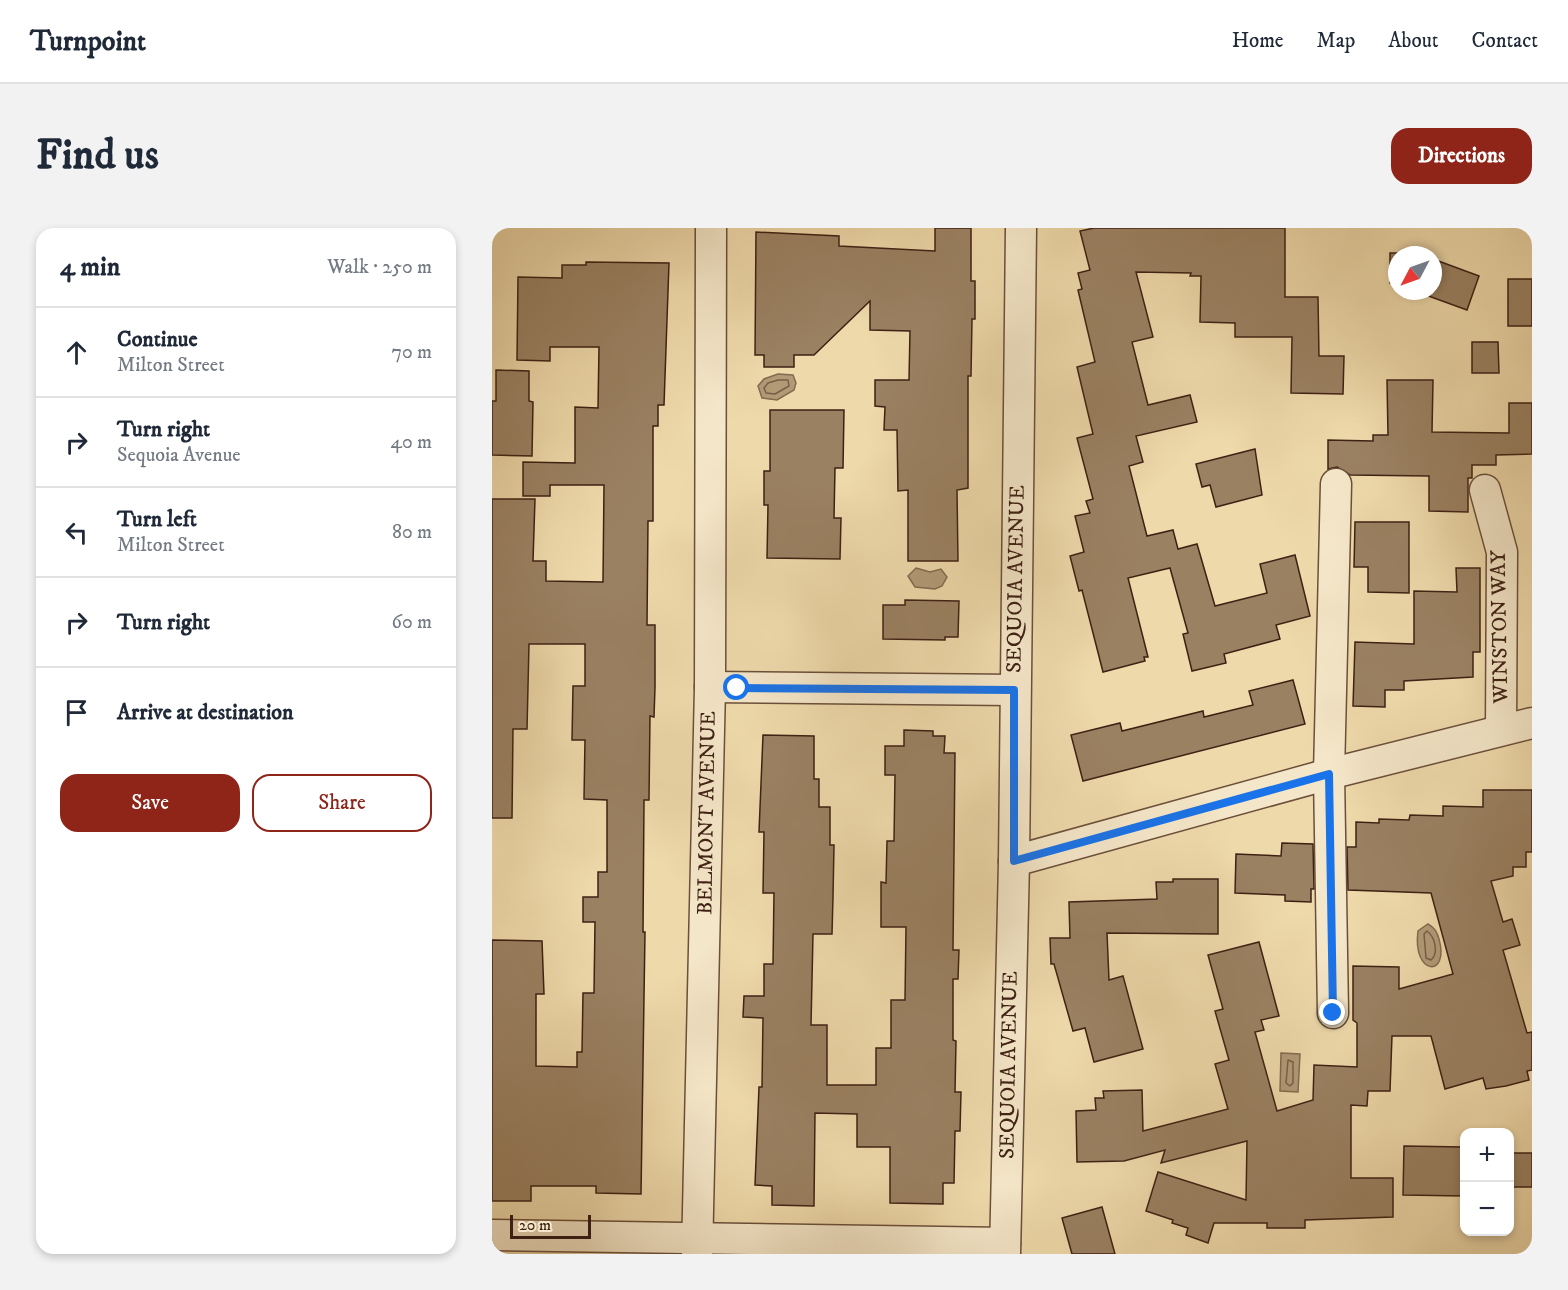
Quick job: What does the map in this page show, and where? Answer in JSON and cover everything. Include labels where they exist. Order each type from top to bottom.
[{"type":"street","name":"BELMONT AVENUE","points":[[697,1246],[710,687],[711,228]]},
{"type":"street","name":"SEQUOIA AVENUE","points":[[1005,1249],[1014,861],[1014,690],[1021,228]]},
{"type":"street","points":[[1333,1013],[1329,774],[1336,484]]},
{"type":"street","name":"WINSTON WAY","points":[[1485,490],[1502,552],[1501,730]]},
{"type":"street","points":[[710,687],[1014,690]]},
{"type":"street","points":[[1014,861],[1329,774],[1532,723]]},
{"type":"street","points":[[492,1235],[697,1246],[1005,1249]]},
{"type":"water","points":[[778,374],[793,375],[796,383],[794,390],[777,400],[762,398],[758,386],[764,379]]},
{"type":"water","points":[[916,568],[930,572],[941,569],[947,577],[942,586],[935,589],[915,587],[908,576]]},
{"type":"water","points":[[1428,924],[1436,932],[1441,952],[1440,961],[1430,966],[1425,964],[1420,957],[1418,946],[1418,931]]},
{"type":"water","points":[[1281,1053],[1300,1054],[1298,1092],[1280,1091]]},
{"type":"building","points":[[935,228],[971,228],[971,281],[975,281],[975,319],[972,319],[971,376],[968,376],[968,488],[957,490],[958,561],[908,561],[908,490],[898,491],[897,430],[884,430],[885,407],[875,406],[875,380],[909,380],[910,331],[870,330],[870,301],[814,355],[794,355],[794,367],[764,367],[764,355],[755,355],[756,232],[839,236],[839,246],[935,251]]},
{"type":"building","points":[[1094,228],[1285,228],[1285,297],[1318,297],[1319,356],[1344,356],[1343,394],[1291,393],[1292,337],[1235,337],[1235,323],[1200,322],[1201,276],[1190,276],[1191,273],[1136,272],[1153,337],[1132,342],[1148,405],[1190,395],[1197,422],[1136,436],[1143,462],[1129,466],[1147,536],[1173,530],[1178,549],[1197,544],[1215,606],[1267,593],[1260,564],[1295,555],[1310,616],[1276,625],[1280,639],[1224,654],[1226,663],[1192,671],[1183,634],[1188,633],[1170,568],[1128,578],[1148,657],[1144,657],[1145,661],[1103,672],[1082,590],[1079,591],[1070,556],[1084,552],[1075,516],[1090,513],[1086,501],[1093,499],[1077,438],[1093,434],[1077,367],[1095,362],[1078,290],[1082,289],[1078,273],[1090,270],[1080,231]]},
{"type":"building","points":[[586,262],[669,263],[664,405],[658,405],[658,426],[653,426],[653,521],[648,521],[647,625],[655,625],[655,687],[654,717],[650,716],[649,800],[644,800],[643,932],[645,932],[641,1194],[596,1193],[596,1186],[531,1186],[531,1201],[492,1201],[492,940],[542,941],[544,994],[536,994],[536,1066],[577,1067],[577,1052],[582,1052],[583,993],[594,993],[595,922],[583,922],[583,897],[598,897],[598,872],[607,872],[607,800],[584,799],[585,740],[572,740],[573,686],[585,686],[585,644],[529,644],[527,729],[513,729],[512,818],[492,818],[492,499],[535,499],[533,561],[546,561],[546,581],[603,582],[604,485],[550,485],[550,496],[523,496],[523,462],[575,463],[575,407],[598,408],[599,347],[550,347],[550,361],[517,360],[518,277],[562,278],[562,265],[586,265]]},
{"type":"building","points":[[1442,262],[1479,276],[1467,310],[1440,300],[1442,300]]},
{"type":"building","points":[[1508,279],[1532,279],[1532,326],[1508,326]]},
{"type":"building","points":[[1472,342],[1498,342],[1499,373],[1472,373]]},
{"type":"building","points":[[496,370],[529,371],[529,401],[533,402],[532,456],[492,455],[492,401],[496,401]]},
{"type":"building","points":[[1387,380],[1433,380],[1432,432],[1509,433],[1509,403],[1532,403],[1532,454],[1496,455],[1496,465],[1472,465],[1472,478],[1468,478],[1468,512],[1429,511],[1429,476],[1350,475],[1337,467],[1328,469],[1328,440],[1373,441],[1373,435],[1388,435]]},
{"type":"building","points":[[770,410],[844,410],[843,468],[835,468],[834,518],[841,518],[840,559],[767,558],[768,505],[764,505],[764,471],[770,471]]},
{"type":"building","points":[[1255,449],[1262,495],[1216,507],[1210,485],[1202,487],[1196,464]]},
{"type":"building","points":[[1355,522],[1409,522],[1409,593],[1368,592],[1368,567],[1354,567]]},
{"type":"building","points":[[1456,568],[1480,568],[1480,652],[1473,652],[1473,677],[1404,681],[1404,690],[1385,690],[1385,707],[1353,706],[1355,642],[1414,644],[1414,591],[1457,592]]},
{"type":"building","points":[[905,600],[959,601],[958,637],[945,637],[945,640],[883,639],[883,605],[905,605]]},
{"type":"building","points":[[1293,680],[1305,724],[1083,781],[1071,735],[1120,723],[1122,731],[1203,711],[1204,717],[1253,705],[1249,691]]},
{"type":"building","points":[[904,730],[933,731],[933,736],[945,736],[944,753],[955,753],[953,950],[959,950],[958,979],[953,979],[953,1040],[956,1041],[955,1092],[961,1092],[960,1131],[955,1131],[954,1183],[943,1183],[943,1204],[890,1203],[890,1147],[857,1147],[857,1114],[815,1113],[814,1206],[772,1205],[772,1186],[755,1185],[759,1087],[762,1087],[763,1018],[743,1017],[744,996],[764,996],[764,964],[773,964],[774,893],[763,893],[764,832],[759,832],[763,735],[814,736],[814,779],[819,779],[819,807],[830,807],[830,845],[834,845],[832,934],[813,934],[811,1025],[827,1025],[827,1085],[876,1085],[876,1048],[891,1048],[891,1000],[905,1000],[906,927],[881,927],[881,882],[886,883],[887,841],[894,841],[895,775],[885,775],[885,746],[904,746]]},
{"type":"building","points":[[1483,790],[1532,790],[1532,852],[1526,852],[1526,867],[1513,867],[1513,876],[1491,881],[1503,922],[1512,919],[1520,945],[1503,950],[1527,1033],[1532,1032],[1532,1070],[1527,1071],[1529,1080],[1506,1086],[1486,1089],[1483,1078],[1445,1089],[1431,1036],[1392,1036],[1390,1091],[1368,1091],[1367,1106],[1351,1105],[1351,1178],[1393,1178],[1393,1217],[1305,1220],[1305,1228],[1267,1228],[1267,1223],[1214,1223],[1208,1243],[1186,1235],[1188,1228],[1172,1223],[1173,1220],[1146,1211],[1158,1172],[1246,1200],[1247,1141],[1161,1163],[1165,1150],[1124,1161],[1077,1162],[1076,1111],[1096,1110],[1095,1098],[1104,1098],[1103,1091],[1142,1090],[1143,1131],[1228,1109],[1215,1064],[1229,1060],[1215,1011],[1223,1009],[1208,955],[1259,942],[1279,1016],[1261,1020],[1264,1030],[1255,1032],[1277,1111],[1313,1100],[1314,1065],[1357,1067],[1357,1023],[1353,1020],[1353,966],[1399,967],[1399,989],[1453,974],[1431,893],[1348,890],[1347,847],[1356,847],[1356,822],[1379,823],[1379,819],[1409,820],[1410,815],[1443,816],[1443,806],[1483,807]]},
{"type":"building","points":[[1282,843],[1313,844],[1314,889],[1311,889],[1311,902],[1285,901],[1285,895],[1235,893],[1236,854],[1281,856]]},
{"type":"building","points":[[1173,879],[1218,879],[1218,934],[1107,933],[1109,980],[1123,976],[1143,1049],[1094,1062],[1085,1028],[1073,1031],[1054,964],[1051,964],[1050,938],[1070,938],[1069,902],[1157,899],[1156,882],[1173,882]]},
{"type":"building","points":[[1404,1146],[1460,1147],[1460,1196],[1403,1195]]},
{"type":"building","points":[[1514,1153],[1532,1153],[1532,1187],[1514,1187]]},
{"type":"building","points":[[1102,1207],[1115,1254],[1072,1254],[1062,1218]]},
{"type":"route","points":[[737,688],[1014,690],[1014,861],[1329,774],[1333,1013]]}]
